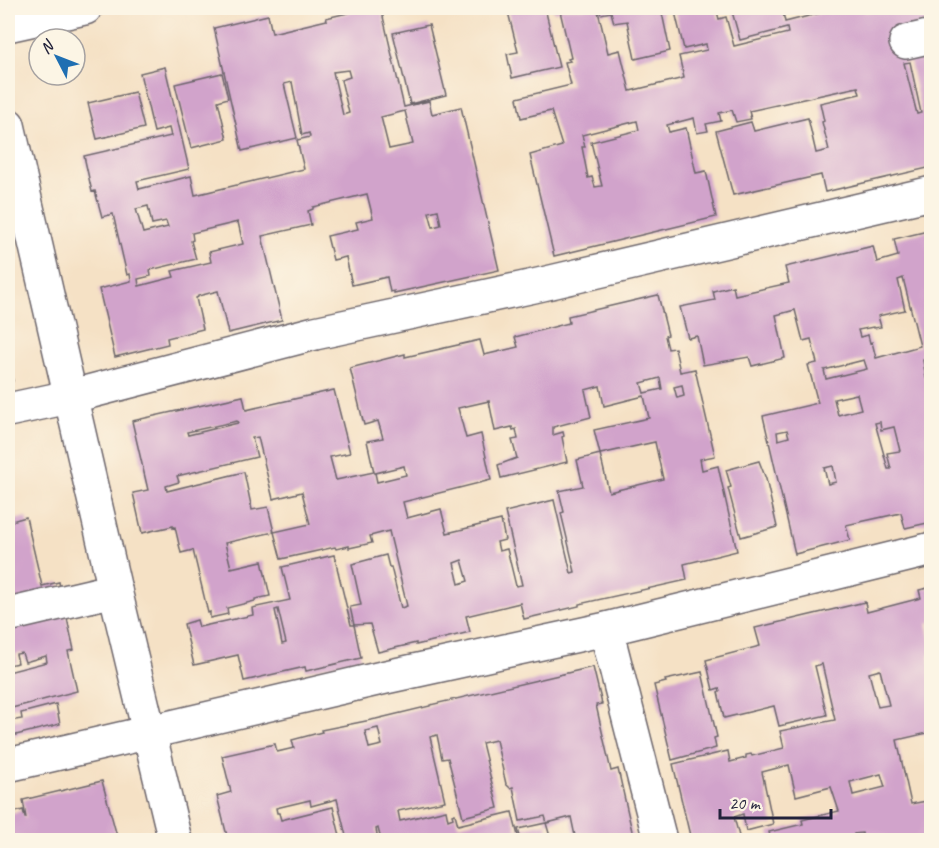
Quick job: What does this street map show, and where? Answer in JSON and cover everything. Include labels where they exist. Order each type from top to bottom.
[{"type":"street","points":[[8,25],[85,8]]},
{"type":"street","points":[[8,125],[69,397],[175,840]]},
{"type":"street","points":[[8,410],[69,397],[315,333],[534,286],[932,193]]},
{"type":"street","points":[[8,765],[148,731],[606,629],[932,549]]},
{"type":"street","points":[[8,615],[115,590]]},
{"type":"street","points":[[606,629],[660,840]]},
{"type":"building","points":[[369,8],[381,8],[404,107],[429,101],[432,114],[461,107],[499,270],[394,293],[394,291],[390,292],[387,277],[352,285],[346,257],[333,260],[327,236],[358,229],[356,222],[373,218],[367,194],[313,207],[308,211],[311,225],[262,236],[282,320],[228,333],[218,291],[196,298],[203,329],[167,338],[168,344],[115,357],[99,289],[131,281],[130,274],[127,275],[113,214],[102,217],[95,191],[92,192],[84,156],[171,136],[169,128],[154,132],[140,73],[165,67],[189,169],[137,181],[139,189],[191,176],[195,195],[304,169],[297,140],[310,137],[309,133],[302,135],[292,82],[284,84],[297,138],[242,151],[214,28],[268,15],[272,33],[327,20],[326,18]],"holes":[[[348,70],[350,77],[341,80],[349,113],[343,115],[333,72]],[[405,111],[413,144],[389,149],[381,117]],[[148,206],[152,224],[166,221],[168,227],[143,233],[136,209]],[[438,210],[441,225],[433,227],[429,212]],[[238,222],[243,244],[209,252],[211,262],[172,271],[174,277],[139,286],[138,279],[151,276],[150,270],[196,259],[191,241],[193,240],[192,233]]]},
{"type":"building","points":[[507,8],[545,8],[559,67],[512,78],[507,54],[518,52]]},
{"type":"building","points":[[552,8],[661,8],[670,51],[635,59],[627,21],[614,23],[611,12],[601,14],[598,11],[608,53],[620,50],[630,91],[684,78],[679,56],[707,50],[706,44],[684,49],[674,8],[716,8],[719,19],[726,17],[734,46],[788,33],[787,28],[740,40],[731,8],[782,8],[785,22],[840,8],[864,8],[865,12],[887,8],[932,8],[932,167],[825,192],[821,175],[733,195],[716,131],[751,122],[754,131],[808,118],[816,153],[829,150],[820,103],[860,94],[858,87],[749,111],[751,119],[736,122],[732,110],[719,113],[721,121],[706,124],[708,131],[697,133],[694,118],[667,125],[669,132],[686,128],[696,173],[706,171],[716,217],[554,256],[530,155],[562,146],[551,111],[521,118],[517,98],[571,85],[565,62],[570,61],[568,59],[571,58],[560,11],[554,12]],"holes":[[[910,62],[921,113],[917,114],[904,63]],[[637,121],[639,130],[591,142],[602,186],[595,187],[592,177],[588,178],[582,135]]]},
{"type":"building","points":[[429,25],[446,95],[410,104],[393,33]]},
{"type":"building","points":[[222,73],[228,98],[218,101],[227,139],[191,148],[175,84]]},
{"type":"building","points":[[135,92],[144,128],[97,139],[88,103]]},
{"type":"building","points":[[932,230],[932,358],[923,360],[926,378],[932,376],[932,419],[930,419],[932,427],[932,522],[905,528],[901,513],[846,525],[850,540],[795,554],[763,416],[818,403],[808,365],[817,363],[811,339],[803,341],[795,310],[776,315],[785,358],[752,366],[749,357],[703,365],[697,336],[688,338],[680,307],[715,300],[713,291],[733,286],[735,295],[789,283],[785,267],[873,246],[877,262],[898,256],[894,239]],"holes":[[[903,278],[920,346],[876,358],[868,335],[860,337],[858,330],[881,327],[878,316],[905,310],[898,280]],[[864,360],[867,369],[826,379],[824,370]],[[857,394],[861,409],[838,415],[834,399]],[[880,422],[881,430],[894,427],[900,451],[887,453],[891,469],[888,469],[875,423]],[[787,430],[789,437],[778,440],[777,432]],[[833,466],[836,482],[828,484],[824,468]]]},
{"type":"building","points":[[658,295],[668,335],[665,336],[668,349],[675,348],[680,372],[695,369],[715,456],[700,459],[702,470],[718,466],[737,551],[684,564],[687,580],[524,619],[520,603],[466,616],[470,632],[378,652],[370,624],[354,625],[350,607],[361,605],[352,564],[386,555],[401,608],[407,606],[389,531],[370,536],[372,543],[349,548],[349,546],[336,549],[335,547],[281,559],[274,532],[225,543],[231,568],[262,561],[270,596],[227,608],[228,614],[210,618],[193,550],[181,553],[175,527],[142,533],[133,493],[148,490],[132,421],[243,396],[246,410],[334,390],[350,453],[330,457],[336,480],[374,472],[367,441],[383,438],[378,421],[364,425],[350,368],[405,354],[405,357],[480,340],[484,355],[518,347],[515,337],[569,323],[568,316]],"holes":[[[660,378],[662,389],[644,393],[641,383]],[[682,385],[684,396],[677,398],[674,387]],[[600,386],[604,406],[644,396],[649,418],[594,430],[600,454],[577,460],[583,486],[559,491],[564,512],[561,513],[575,572],[571,573],[554,500],[505,512],[522,585],[516,586],[507,549],[499,551],[497,542],[505,540],[501,520],[447,533],[441,509],[407,518],[403,502],[491,480],[481,434],[466,438],[458,408],[489,401],[495,431],[512,427],[513,430],[516,429],[518,439],[512,440],[517,458],[498,465],[501,478],[567,462],[563,432],[553,435],[553,427],[591,417],[585,390]],[[237,421],[238,423],[188,435],[187,432]],[[258,437],[273,499],[302,492],[310,524],[274,532],[268,507],[252,510],[244,472],[167,491],[166,486],[179,482],[177,476],[257,457],[252,438]],[[655,442],[663,479],[609,492],[600,454]],[[404,466],[406,475],[377,482],[375,473]],[[462,560],[468,581],[459,584],[454,563]]]},
{"type":"building","points":[[8,361],[13,381],[8,382]]},
{"type":"building","points":[[759,461],[766,479],[777,527],[741,537],[728,488],[731,487],[726,470]]},
{"type":"building","points":[[8,497],[12,514],[8,515]]},
{"type":"building","points":[[26,517],[42,586],[59,582],[74,650],[68,651],[77,691],[8,709],[8,672],[47,662],[46,656],[25,662],[22,653],[16,654],[18,663],[8,665],[8,609],[11,608],[8,594],[8,522]]},
{"type":"building","points":[[334,555],[361,658],[306,671],[305,667],[244,681],[238,655],[194,665],[184,624],[197,620],[199,627],[253,615],[252,608],[290,600],[282,567]],"holes":[[[278,609],[286,643],[282,644],[275,610]]]},
{"type":"building","points":[[932,587],[932,622],[927,623],[932,644],[932,654],[928,655],[932,678],[932,732],[897,740],[911,804],[932,800],[932,840],[863,840],[862,833],[854,834],[855,840],[817,840],[816,837],[806,840],[771,840],[769,832],[803,824],[802,820],[839,811],[831,787],[796,796],[789,765],[762,772],[773,824],[746,831],[743,814],[734,817],[740,840],[691,840],[673,764],[728,751],[730,762],[746,758],[746,755],[751,754],[752,756],[784,748],[780,731],[835,720],[822,664],[815,666],[827,715],[779,726],[774,706],[724,718],[719,688],[713,690],[706,660],[760,646],[755,628],[865,602],[867,612],[921,598],[919,590]],"holes":[[[880,670],[889,705],[878,707],[869,673]],[[881,774],[885,787],[853,795],[850,782]]]},
{"type":"building","points":[[593,667],[602,704],[596,705],[611,771],[618,769],[634,840],[616,840],[615,838],[562,840],[575,836],[571,817],[547,823],[545,816],[520,821],[513,787],[510,788],[506,784],[496,740],[482,743],[498,808],[463,817],[448,758],[442,759],[437,735],[430,737],[445,801],[398,811],[400,821],[446,810],[448,820],[455,814],[458,825],[512,812],[519,840],[381,840],[378,828],[376,829],[378,840],[347,840],[337,799],[311,806],[310,800],[276,808],[281,820],[333,807],[341,840],[228,840],[217,796],[231,792],[222,756],[275,744],[277,752],[294,748],[292,740],[322,732],[321,730]],"holes":[[[378,728],[382,745],[369,748],[365,731]]]},
{"type":"building","points":[[702,672],[717,737],[714,738],[716,748],[672,760],[654,685],[666,682],[665,680]]},
{"type":"building","points":[[56,704],[60,724],[8,737],[8,715],[10,721],[22,719],[21,713]]},
{"type":"building","points":[[102,781],[118,840],[8,840],[8,814],[23,810],[26,818],[23,800]]},
{"type":"building","points":[[546,823],[551,840],[521,840],[518,829]]}]
